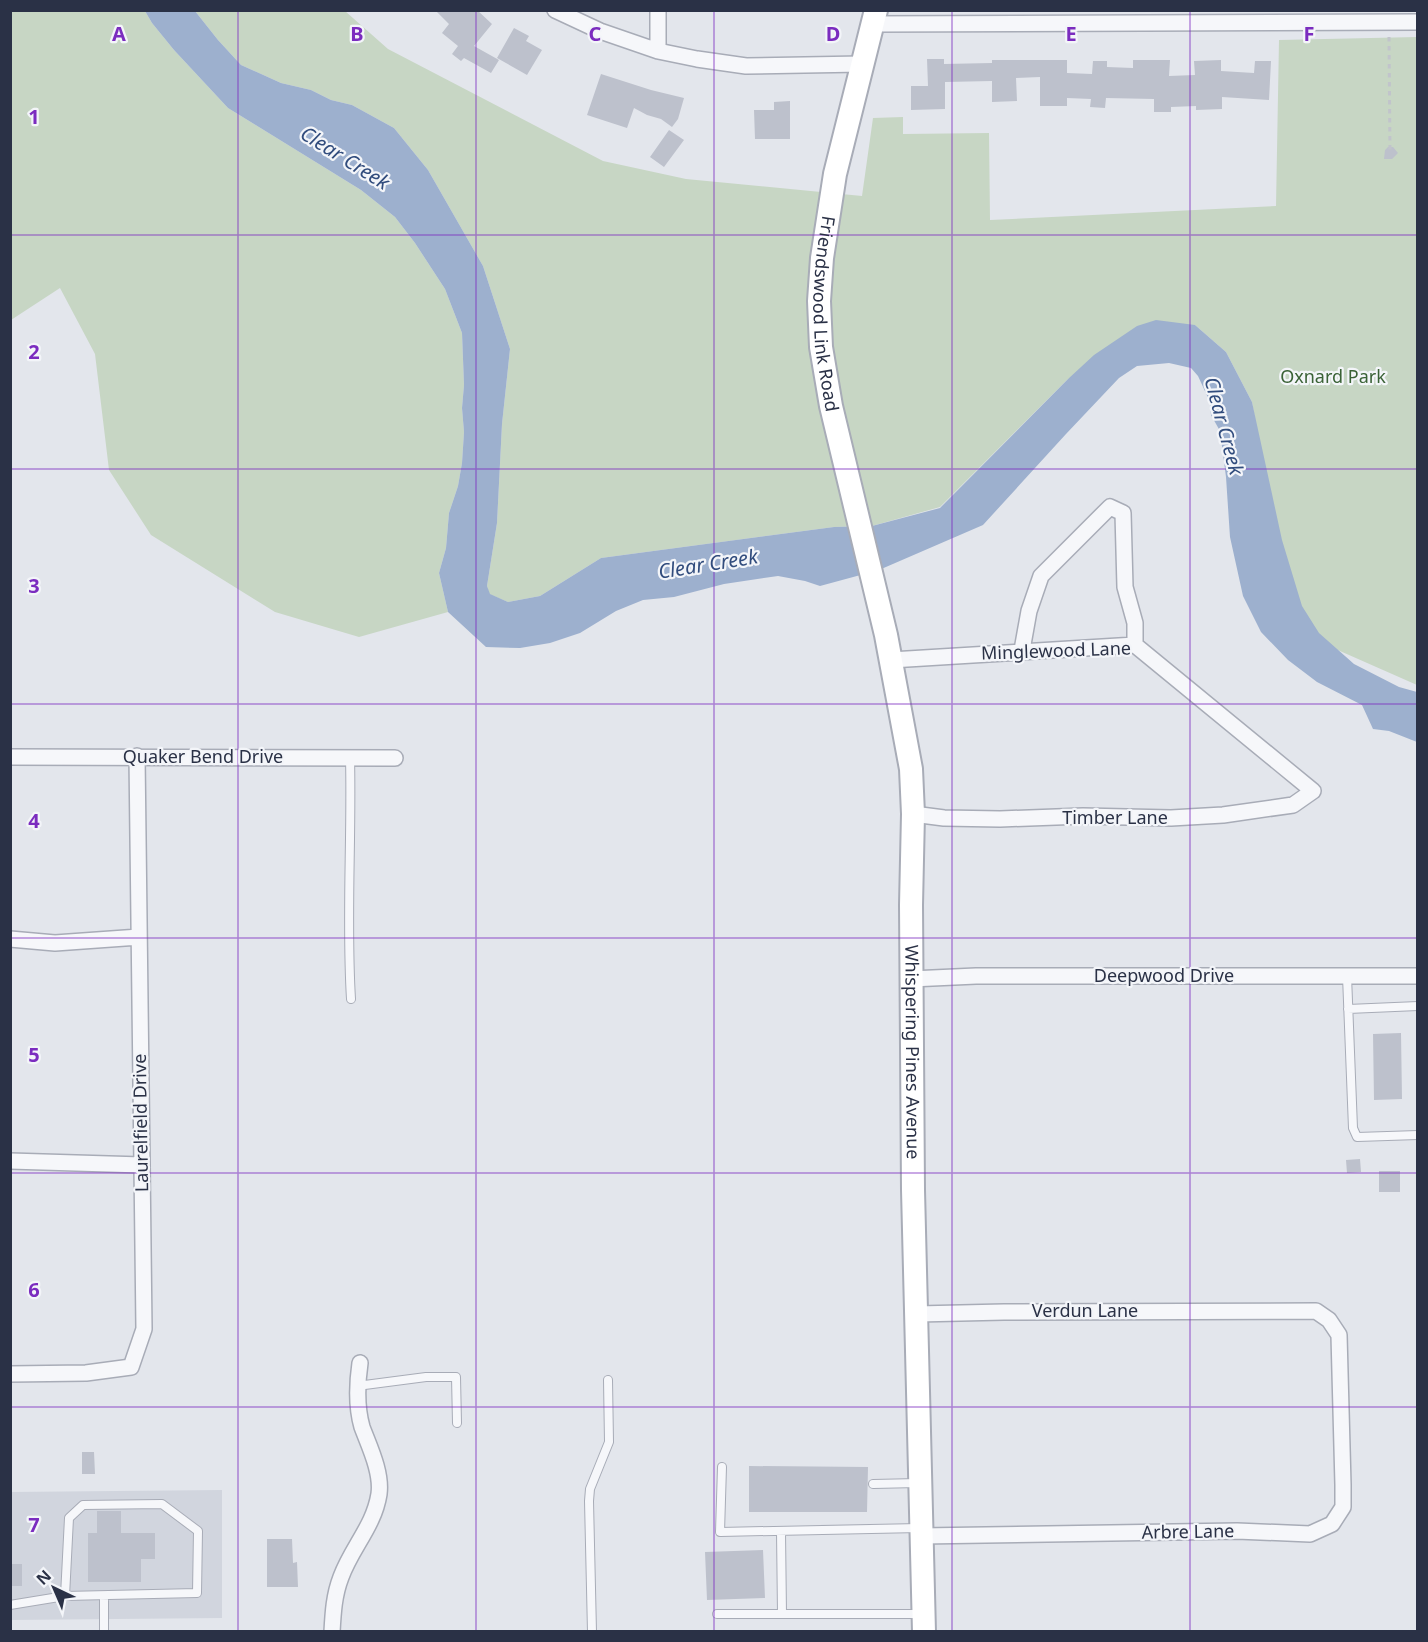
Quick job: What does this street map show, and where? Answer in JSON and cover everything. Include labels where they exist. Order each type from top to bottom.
[{"type":"main road","name":"Friendswood Link Road","points":[[848,478],[824,369],[819,301],[822,258],[835,174],[875,17]]},
{"type":"main road","name":"Whispering Pines Avenue","points":[[848,478],[886,634],[909,752],[913,814],[911,979],[913,1190],[924,1623]]},
{"type":"street","points":[[555,10],[600,31],[658,51],[746,66],[862,64]]},
{"type":"street","points":[[658,10],[658,51]]},
{"type":"street","points":[[875,17],[1176,17],[1418,22]]},
{"type":"street","points":[[1022,650],[1029,611],[1041,576],[1110,507],[1123,513],[1125,587],[1135,622],[1135,645]]},
{"type":"street","name":"Minglewood Lane","points":[[891,660],[1022,650],[1135,645],[1313,791]]},
{"type":"street","name":"Laurelfield Drive","points":[[10,1374],[86,1373],[131,1367],[144,1329],[137,756]]},
{"type":"street","name":"Quaker Bend Drive","points":[[10,757],[395,758]]},
{"type":"street","name":"Timber Lane","points":[[913,814],[944,818],[1000,819],[1083,816],[1171,818],[1223,815],[1293,805],[1313,791]]},
{"type":"street","points":[[10,939],[55,943],[139,938]]},
{"type":"street","name":"Deepwood Drive","points":[[911,979],[976,976],[1418,976]]},
{"type":"street","points":[[10,1161],[142,1165]]},
{"type":"street","name":"Verdun Lane","points":[[917,1314],[1316,1311],[1329,1320],[1339,1335],[1341,1407]]},
{"type":"street","points":[[332,1632],[334,1603],[341,1576],[374,1516],[379,1491],[374,1457],[362,1424],[357,1386],[360,1363]]},
{"type":"street","name":"Arbre Lane","points":[[921,1532],[1237,1531],[1310,1534],[1332,1524],[1343,1508],[1341,1407]]},
{"type":"lane","points":[[350,758],[352,825],[348,957],[351,999]]},
{"type":"lane","points":[[1347,976],[1353,1128],[1357,1137],[1418,1135]]},
{"type":"lane","points":[[1348,1009],[1418,1006]]},
{"type":"lane","points":[[357,1386],[426,1377],[456,1377],[457,1423]]},
{"type":"lane","points":[[592,1632],[589,1501],[590,1489],[609,1442],[608,1380]]},
{"type":"lane","points":[[722,1467],[720,1532],[921,1532]]},
{"type":"lane","points":[[873,1484],[919,1483]]},
{"type":"lane","points":[[10,1605],[65,1596],[197,1593],[198,1531],[162,1504],[83,1504],[69,1518],[65,1596]]},
{"type":"lane","points":[[781,1532],[782,1614]]},
{"type":"lane","points":[[104,1596],[104,1632]]},
{"type":"lane","points":[[717,1614],[782,1614],[924,1623]]},
{"type":"path","points":[[1386,23],[1390,153]]},
{"type":"shaded area","points":[[222,1490],[222,1618],[11,1620],[10,1492]]},
{"type":"green space","points":[[11,11],[145,11],[174,50],[228,108],[361,190],[395,217],[415,243],[445,289],[462,333],[464,432],[462,463],[458,486],[449,513],[446,548],[439,573],[448,612],[359,637],[275,612],[151,535],[109,470],[95,354],[60,288],[11,320]]},
{"type":"green space","name":"Oxnard Park","points":[[195,11],[345,11],[388,49],[603,161],[686,179],[862,196],[873,118],[903,117],[903,134],[989,133],[990,220],[1276,206],[1279,40],[1417,37],[1417,685],[1315,640],[1283,576],[1252,402],[1226,352],[1195,325],[1068,379],[940,507],[872,526],[834,527],[601,558],[540,596],[508,602],[489,594],[487,586],[497,523],[502,424],[510,349],[483,266],[428,170],[394,128],[352,105],[331,100],[311,90],[281,83],[241,65]]},
{"type":"water","name":"Clear Creek","points":[[145,11],[195,11],[241,65],[281,83],[311,90],[331,100],[352,105],[394,128],[428,170],[483,266],[510,349],[502,424],[497,523],[487,586],[490,594],[508,602],[540,596],[601,558],[834,527],[872,526],[940,508],[1094,355],[1137,326],[1156,320],[1195,325],[1226,352],[1252,402],[1282,540],[1302,606],[1319,633],[1354,664],[1399,687],[1417,692],[1417,742],[1389,731],[1373,729],[1362,705],[1317,682],[1288,660],[1261,632],[1243,596],[1230,537],[1220,431],[1211,415],[1210,402],[1198,376],[1191,368],[1169,363],[1137,366],[1119,378],[983,525],[879,570],[820,586],[778,576],[724,584],[674,597],[643,600],[616,611],[580,633],[550,643],[520,648],[486,647],[448,612],[439,573],[446,548],[449,513],[458,486],[464,432],[462,333],[445,289],[395,217],[361,190],[228,108],[174,50]]},
{"type":"building","points":[[435,10],[477,10],[492,24],[474,46],[499,60],[491,73],[464,58],[461,61],[452,54],[458,46],[442,33],[449,24]]},
{"type":"building","points":[[514,28],[529,36],[526,41],[542,50],[527,75],[497,58]]},
{"type":"building","points":[[927,59],[944,59],[944,64],[992,63],[992,60],[1067,60],[1067,73],[1092,74],[1093,61],[1107,61],[1107,67],[1133,68],[1133,60],[1170,60],[1169,76],[1195,75],[1194,61],[1221,60],[1221,71],[1254,73],[1255,61],[1271,61],[1269,100],[1222,97],[1222,109],[1196,110],[1196,106],[1171,107],[1171,112],[1154,112],[1154,99],[1106,98],[1105,108],[1090,107],[1091,99],[1067,98],[1067,106],[1040,106],[1040,77],[1016,78],[1017,101],[992,102],[992,81],[945,82],[945,109],[911,110],[911,86],[928,86]]},
{"type":"building","points":[[601,74],[684,98],[678,119],[672,127],[661,119],[634,108],[627,128],[587,115]]},
{"type":"building","points":[[790,101],[790,139],[755,139],[754,110],[774,110],[774,102]]},
{"type":"building","points":[[669,130],[684,140],[664,167],[650,157]]},
{"type":"building","points":[[1393,147],[1398,153],[1392,159],[1384,159],[1385,150]]},
{"type":"building","points":[[1401,1033],[1402,1099],[1374,1100],[1373,1034]]},
{"type":"building","points":[[1360,1159],[1361,1172],[1347,1173],[1346,1160]]},
{"type":"building","points":[[1379,1171],[1400,1171],[1400,1192],[1379,1192]]},
{"type":"building","points":[[82,1452],[94,1452],[95,1474],[82,1474]]},
{"type":"building","points":[[749,1466],[868,1467],[867,1512],[749,1512]]},
{"type":"building","points":[[97,1511],[121,1511],[121,1533],[155,1533],[155,1559],[141,1559],[141,1582],[88,1582],[88,1533],[97,1533]]},
{"type":"building","points":[[267,1539],[292,1539],[293,1563],[297,1562],[298,1587],[267,1587]]},
{"type":"building","points":[[763,1550],[765,1598],[707,1600],[705,1552]]},
{"type":"building","points":[[10,1564],[22,1564],[22,1586],[10,1586]]}]
